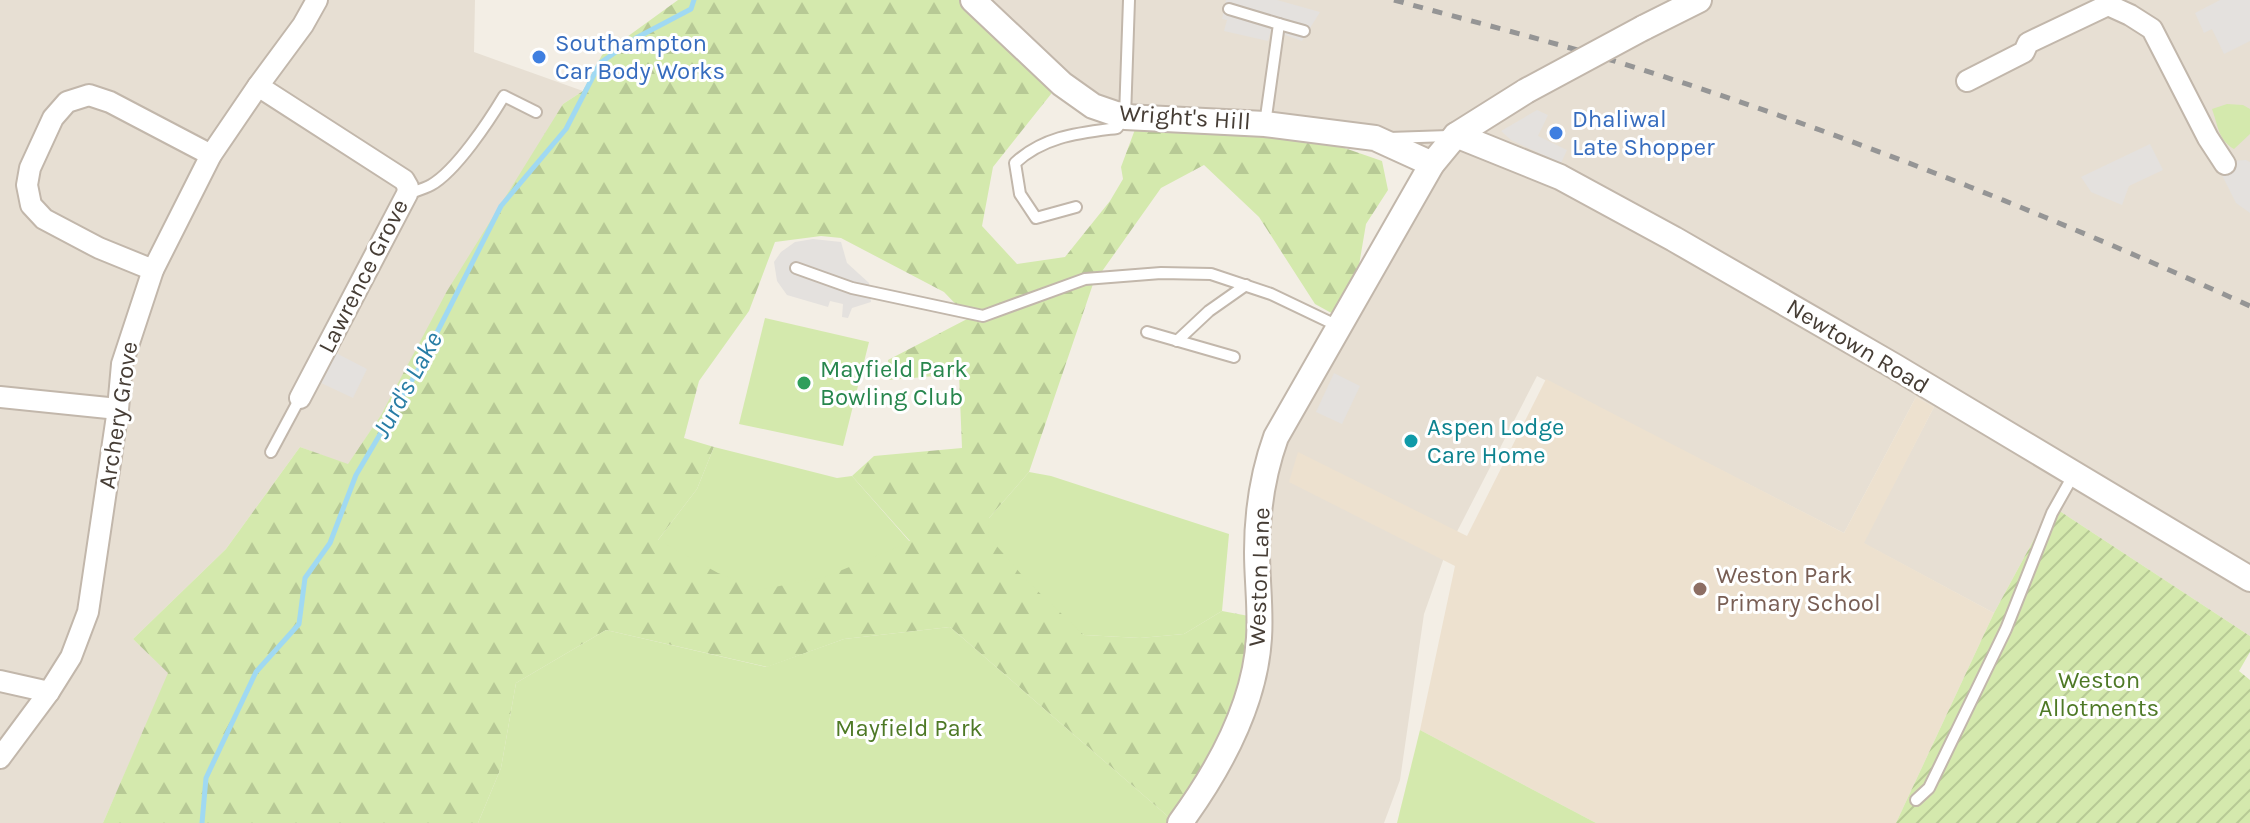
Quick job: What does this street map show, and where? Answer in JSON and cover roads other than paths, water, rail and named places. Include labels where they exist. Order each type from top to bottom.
[{"type":"street","name":"Archery Grove","points":[[0,758],[71,657],[88,612],[122,364],[153,270],[211,155],[303,25],[317,0]]},
{"type":"street","name":"Wright's Hill","points":[[973,0],[1062,84],[1093,106],[1125,117],[1265,124],[1375,138],[1432,164]]},
{"type":"street","name":"Weston Lane","points":[[1180,823],[1230,739],[1254,674],[1260,620],[1258,518],[1270,454],[1285,419],[1432,164],[1456,135],[1526,91],[1699,0]]},
{"type":"street","points":[[1967,81],[2024,52],[2028,43],[2106,2],[2152,29],[2208,138],[2225,164]]},
{"type":"street","name":"Lawrence Grove","points":[[258,86],[404,180],[408,187],[300,398]]},
{"type":"street","points":[[153,270],[99,248],[44,219],[31,205],[27,185],[30,168],[53,118],[67,102],[89,95],[110,102],[211,155]]},
{"type":"street","name":"Newtown Road","points":[[1456,135],[1553,174],[1586,191],[1745,280],[2250,579]]},
{"type":"street","points":[[0,397],[118,409]]},
{"type":"street","points":[[0,681],[49,692]]},
{"type":"lane","points":[[1076,207],[1036,218],[1020,194],[1015,163],[1030,149],[1069,134],[1117,128],[1125,117],[1129,0]]},
{"type":"lane","points":[[1229,9],[1304,31]]},
{"type":"lane","points":[[1265,124],[1279,24]]},
{"type":"lane","points":[[407,194],[432,184],[451,168],[490,120],[504,96],[536,112]]},
{"type":"lane","points":[[1375,138],[1456,135]]},
{"type":"lane","points":[[796,268],[852,288],[983,316],[1085,279],[1161,273],[1211,274],[1271,294],[1340,326]]},
{"type":"lane","points":[[1177,341],[1209,311],[1246,285]]},
{"type":"lane","points":[[1147,332],[1234,357]]},
{"type":"lane","points":[[271,452],[300,398]]},
{"type":"lane","points":[[1916,800],[1929,788],[2006,629],[2052,513],[2074,474]]},
{"type":"waterway","name":"Jurd's Lake","points":[[202,823],[206,778],[256,672],[299,624],[305,578],[330,543],[356,475],[418,370],[501,206],[566,129],[600,63],[636,38],[691,9],[694,0]]},
{"type":"railway","points":[[1394,0],[1611,60],[1774,113],[2093,237],[2250,306]]},
{"type":"place","name":"Southampton Car Body Works","points":[[539,57]]},
{"type":"place","name":"Dhaliwal Late Shopper","points":[[1556,133]]},
{"type":"place","name":"Mayfield Park Bowling Club","points":[[804,383]]},
{"type":"place","name":"Aspen Lodge Care Home","points":[[1411,441]]},
{"type":"place","name":"Weston Park Primary School","points":[[1700,589]]},
{"type":"park label","name":"Weston Allotments","points":[[2099,694]]},
{"type":"park label","name":"Mayfield Park","points":[[909,728]]}]
